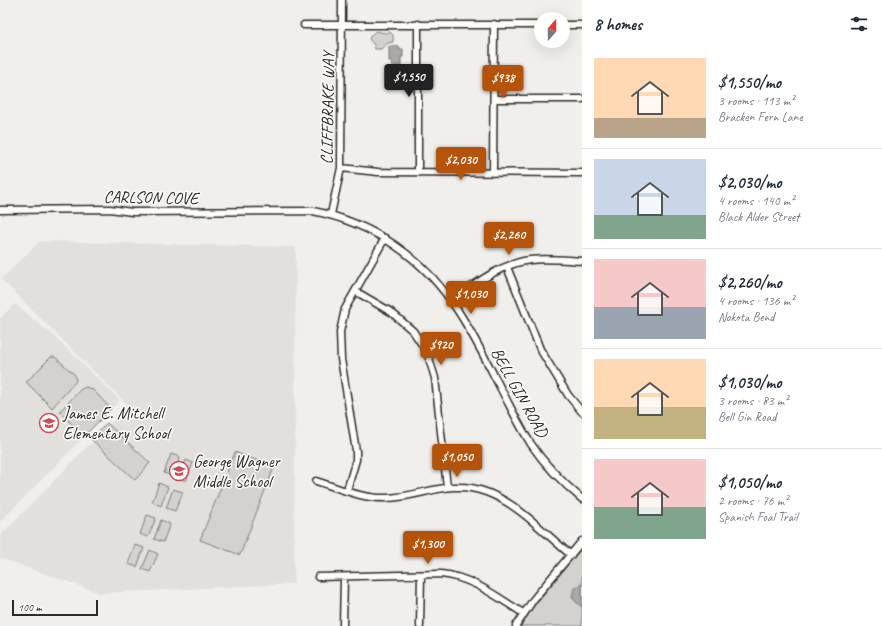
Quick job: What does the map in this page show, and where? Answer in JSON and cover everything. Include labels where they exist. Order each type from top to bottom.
[{"type":"street","name":"CLIFFBRAKE WAY","points":[[331,214],[341,168],[342,0]]},
{"type":"street","points":[[418,24],[418,172]]},
{"type":"street","points":[[494,24],[494,172]]},
{"type":"street","points":[[304,25],[534,25]]},
{"type":"street","points":[[570,25],[582,25]]},
{"type":"street","points":[[494,99],[582,99]]},
{"type":"street","points":[[341,168],[378,172],[582,173]]},
{"type":"street","name":"CARLSON COVE","points":[[0,210],[110,209],[132,212],[301,212]]},
{"type":"street","name":"BELL GIN ROAD","points":[[301,212],[314,211],[331,214],[349,221],[385,238],[424,267],[452,301],[531,443],[562,482],[582,499]]},
{"type":"street","points":[[347,490],[356,460],[356,451],[341,359],[340,347],[342,321],[347,305],[385,238]]},
{"type":"street","points":[[452,301],[485,277],[519,262],[531,260],[582,261]]},
{"type":"street","points":[[507,267],[540,349],[568,395],[582,412]]},
{"type":"street","points":[[355,291],[391,312],[413,331],[427,352],[435,378],[447,486]]},
{"type":"street","points":[[316,481],[363,496],[375,498],[388,498],[447,486],[473,488],[485,491],[502,499],[517,509],[571,555]]},
{"type":"street","points":[[516,626],[523,613],[582,541]]},
{"type":"street","points":[[420,626],[421,574]]},
{"type":"street","points":[[318,577],[441,574],[464,578],[477,584],[523,613]]},
{"type":"street","points":[[344,576],[344,626]]},
{"type":"shaded area","points":[[376,31],[385,33],[390,32],[393,35],[393,42],[388,43],[381,49],[375,49],[374,45],[369,39]]},
{"type":"shaded area","points":[[389,46],[399,46],[399,49],[403,49],[401,66],[392,66],[392,61],[389,61]]},
{"type":"shaded area","name":"George Wagner Middle School","points":[[40,241],[296,247],[294,584],[100,593],[0,558],[0,536],[128,405],[1,279]]},
{"type":"shaded area","name":"James E. Mitchell Elementary School","points":[[15,304],[54,336],[120,400],[0,522],[0,318]]},
{"type":"shaded area","points":[[51,357],[55,357],[75,375],[76,381],[52,408],[26,382]]},
{"type":"shaded area","points":[[86,387],[93,390],[111,409],[83,437],[60,411],[81,389]]},
{"type":"shaded area","points":[[107,423],[150,463],[135,480],[91,439]]},
{"type":"shaded area","points":[[235,452],[274,467],[240,555],[200,540]]},
{"type":"shaded area","points":[[171,454],[180,457],[173,476],[164,473]]},
{"type":"shaded area","points":[[186,460],[193,463],[186,481],[178,478]]},
{"type":"shaded area","points":[[159,483],[168,487],[161,506],[152,502]]},
{"type":"shaded area","points":[[173,489],[183,492],[175,511],[166,508]]},
{"type":"shaded area","points":[[147,515],[156,518],[148,537],[140,534]]},
{"type":"shaded area","points":[[161,520],[170,524],[163,542],[154,539]]},
{"type":"shaded area","points":[[135,545],[144,548],[137,567],[128,564]]},
{"type":"shaded area","points":[[582,548],[582,626],[521,626],[534,606]]},
{"type":"shaded area","points":[[150,550],[158,554],[150,572],[142,569]]},
{"type":"shaded area","points":[[582,584],[582,607],[572,597],[574,588]]},
{"type":"place","name":"James E. Mitchell Elementary School","points":[[49,423]]},
{"type":"place","name":"George Wagner Middle School","points":[[179,471]]}]
